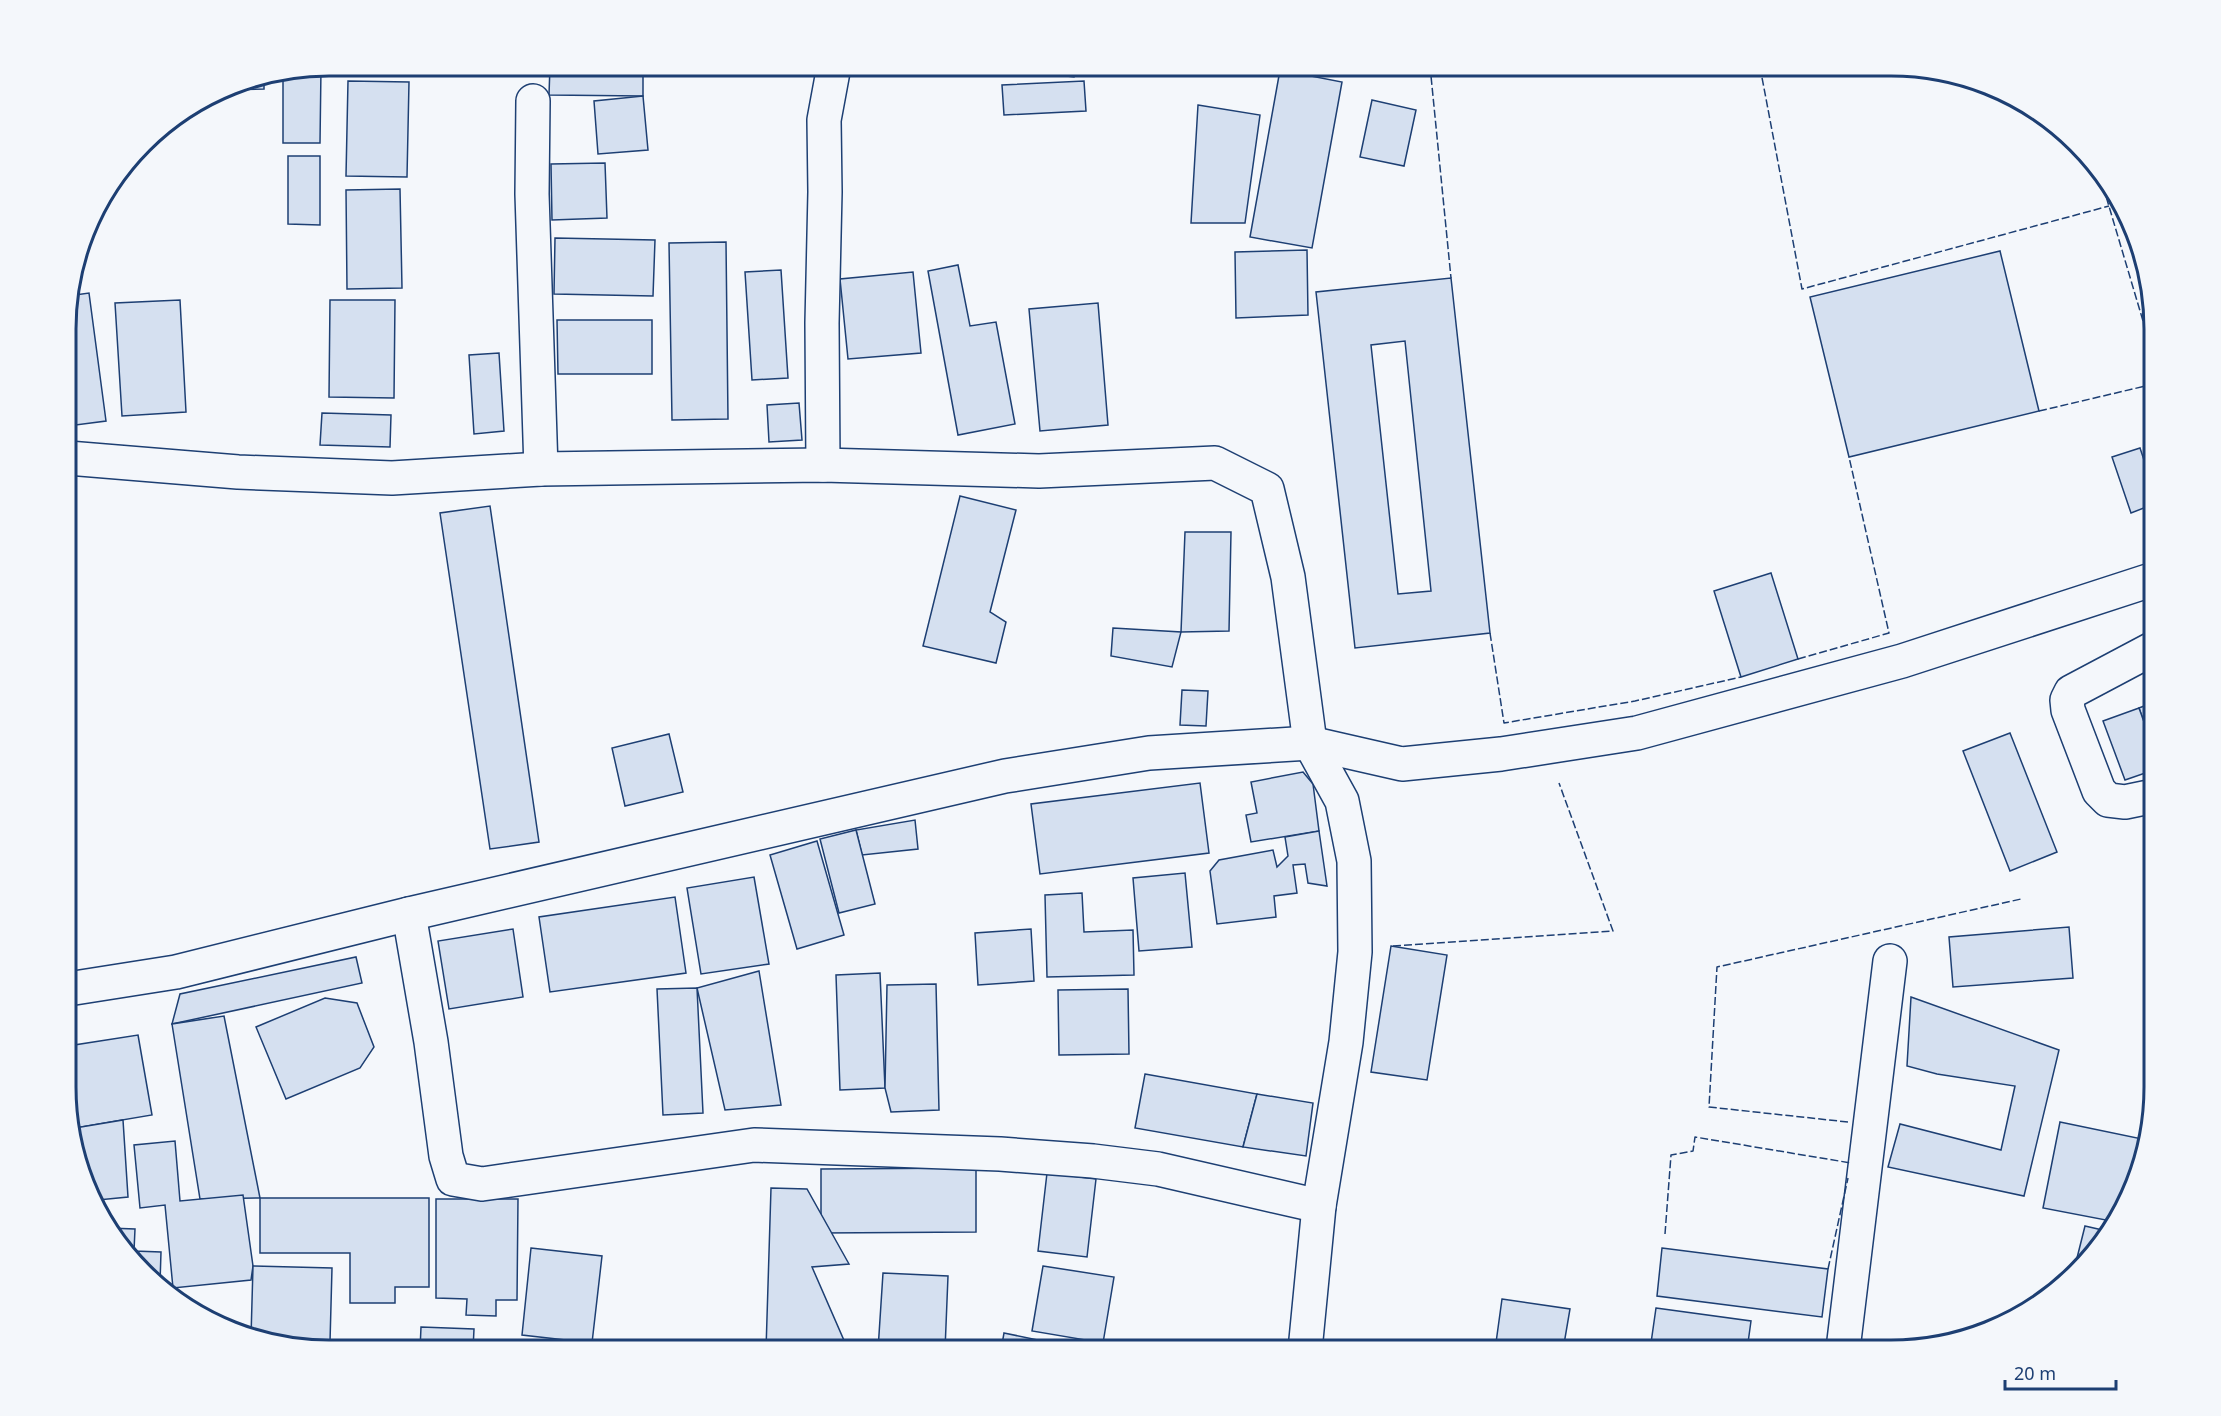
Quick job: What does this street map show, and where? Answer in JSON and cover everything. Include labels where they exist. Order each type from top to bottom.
[{"type":"street","points":[[823,465],[824,120],[832,76]]},
{"type":"street","points":[[533,101],[532,194],[541,469]]},
{"type":"street","points":[[76,459],[238,472],[392,478],[541,469],[823,465],[1039,471],[1215,463],[1267,489],[1288,577],[1310,743],[1342,801],[1354,861],[1355,952],[1346,1042],[1319,1206],[1306,1340]]},
{"type":"street","points":[[76,988],[176,972],[410,914],[1005,776],[1149,753],[1310,743],[1401,764],[1501,754],[1637,733],[1902,662],[2144,582]]},
{"type":"street","points":[[2144,653],[2071,692],[2067,700],[2068,710],[2099,791],[2108,800],[2125,802],[2144,798]]},
{"type":"street","points":[[410,914],[431,1042],[446,1156],[453,1179],[482,1184],[754,1145],[1000,1154],[1093,1161],[1158,1169],[1319,1206]]},
{"type":"street","points":[[1844,1340],[1890,962]]},
{"type":"building","points":[[550,76],[643,76],[643,96],[549,95]]},
{"type":"building","points":[[1279,76],[1311,76],[1342,82],[1312,248],[1250,237]]},
{"type":"building","points":[[321,77],[320,143],[283,143],[283,81]]},
{"type":"building","points":[[348,81],[409,82],[407,177],[346,176]]},
{"type":"building","points":[[1084,81],[1086,111],[1004,115],[1002,85]]},
{"type":"building","points":[[264,85],[264,89],[250,89]]},
{"type":"building","points":[[643,96],[648,150],[598,154],[594,101]]},
{"type":"building","points":[[1372,100],[1416,110],[1404,166],[1360,157]]},
{"type":"building","points":[[1198,105],[1260,115],[1245,223],[1191,223]]},
{"type":"building","points":[[288,156],[320,156],[320,225],[288,224]]},
{"type":"building","points":[[605,163],[607,218],[552,220],[551,164]]},
{"type":"building","points":[[400,189],[402,288],[347,289],[346,190]]},
{"type":"building","points":[[555,238],[655,240],[653,296],[554,294]]},
{"type":"building","points":[[726,242],[728,419],[672,420],[669,243]]},
{"type":"building","points":[[1307,250],[1308,315],[1236,318],[1235,252]]},
{"type":"building","points":[[2000,251],[2039,411],[1849,457],[1810,297]]},
{"type":"building","points":[[958,265],[970,326],[996,322],[1015,424],[958,435],[928,271]]},
{"type":"building","points":[[781,270],[788,378],[752,380],[745,272]]},
{"type":"building","points":[[913,272],[921,353],[848,359],[840,279]]},
{"type":"building","points":[[1451,278],[1490,633],[1355,648],[1316,292]],"holes":[[[1405,341],[1431,591],[1398,594],[1371,345]]]},
{"type":"building","points":[[89,293],[106,421],[76,425],[76,329],[79,294]]},
{"type":"building","points":[[180,300],[186,412],[122,416],[115,303]]},
{"type":"building","points":[[330,300],[395,300],[394,398],[329,397]]},
{"type":"building","points":[[1098,303],[1108,425],[1040,431],[1029,309]]},
{"type":"building","points":[[557,320],[652,320],[652,374],[558,374]]},
{"type":"building","points":[[499,353],[504,431],[474,434],[469,355]]},
{"type":"building","points":[[799,403],[802,440],[769,442],[767,405]]},
{"type":"building","points":[[322,413],[391,415],[390,447],[320,445]]},
{"type":"building","points":[[2140,448],[2144,460],[2144,508],[2131,513],[2112,457]]},
{"type":"building","points":[[960,496],[1016,510],[990,612],[1006,622],[996,663],[923,646]]},
{"type":"building","points":[[490,506],[539,842],[490,849],[440,513]]},
{"type":"building","points":[[1185,532],[1231,532],[1229,631],[1181,632]]},
{"type":"building","points":[[1771,573],[1798,659],[1741,677],[1714,591]]},
{"type":"building","points":[[1113,628],[1181,632],[1172,667],[1111,656]]},
{"type":"building","points":[[1182,690],[1208,691],[1206,726],[1180,725]]},
{"type":"building","points":[[2144,706],[2144,722],[2139,708]]},
{"type":"building","points":[[2139,708],[2144,722],[2144,773],[2125,780],[2103,721]]},
{"type":"building","points":[[2010,733],[2057,852],[2010,871],[1963,751]]},
{"type":"building","points":[[669,734],[683,792],[625,806],[612,748]]},
{"type":"building","points":[[1303,772],[1313,784],[1319,831],[1251,842],[1246,815],[1257,813],[1251,782]]},
{"type":"building","points":[[1200,783],[1209,853],[1040,874],[1031,804]]},
{"type":"building","points":[[915,820],[918,849],[862,855],[856,830]]},
{"type":"building","points":[[856,830],[875,904],[839,913],[820,839]]},
{"type":"building","points":[[1319,831],[1327,886],[1308,883],[1305,864],[1293,865],[1297,893],[1274,896],[1276,917],[1217,924],[1210,871],[1219,860],[1273,850],[1277,867],[1288,856],[1285,837]]},
{"type":"building","points":[[817,841],[844,935],[797,949],[770,855]]},
{"type":"building","points":[[1185,873],[1192,947],[1139,951],[1133,878]]},
{"type":"building","points":[[754,877],[769,964],[701,974],[687,888]]},
{"type":"building","points":[[1082,893],[1084,932],[1133,930],[1134,975],[1047,977],[1045,895]]},
{"type":"building","points":[[675,897],[686,973],[550,992],[539,917]]},
{"type":"building","points":[[2069,927],[2073,978],[1953,987],[1949,937]]},
{"type":"building","points":[[513,929],[523,997],[449,1009],[438,941]]},
{"type":"building","points":[[1031,929],[1034,981],[978,985],[975,933]]},
{"type":"building","points":[[1391,946],[1447,955],[1427,1080],[1371,1072]]},
{"type":"building","points":[[356,957],[362,983],[172,1024],[180,994]]},
{"type":"building","points":[[759,971],[781,1105],[725,1110],[697,988]]},
{"type":"building","points":[[880,973],[885,1088],[840,1090],[836,975]]},
{"type":"building","points":[[936,984],[939,1110],[891,1112],[885,1088],[887,985]]},
{"type":"building","points":[[697,988],[703,1113],[663,1115],[657,989]]},
{"type":"building","points":[[1128,989],[1129,1054],[1059,1055],[1058,990]]},
{"type":"building","points":[[1911,997],[2059,1050],[2024,1196],[1888,1167],[1900,1124],[2001,1150],[2015,1086],[1937,1074],[1907,1066]]},
{"type":"building","points":[[325,998],[357,1003],[374,1047],[360,1068],[286,1099],[256,1027]]},
{"type":"building","points":[[224,1016],[260,1198],[200,1199],[172,1024]]},
{"type":"building","points":[[138,1035],[152,1115],[80,1127],[76,1087],[76,1045]]},
{"type":"building","points":[[1145,1074],[1257,1094],[1243,1147],[1135,1128]]},
{"type":"building","points":[[1257,1094],[1313,1103],[1306,1156],[1243,1147]]},
{"type":"building","points":[[123,1120],[128,1197],[103,1199],[90,1168],[80,1127]]},
{"type":"building","points":[[2060,1122],[2139,1138],[2125,1184],[2106,1220],[2043,1208]]},
{"type":"building","points":[[175,1141],[180,1201],[243,1195],[253,1266],[251,1280],[176,1288],[173,1285],[165,1205],[140,1208],[134,1145]]},
{"type":"building","points":[[976,1168],[976,1232],[821,1233],[821,1169]]},
{"type":"building","points":[[1047,1173],[1096,1179],[1087,1257],[1038,1251]]},
{"type":"building","points":[[771,1188],[807,1189],[849,1264],[812,1267],[844,1340],[766,1340]]},
{"type":"building","points":[[260,1198],[429,1198],[429,1287],[395,1287],[395,1303],[350,1303],[350,1253],[260,1253]]},
{"type":"building","points":[[436,1199],[518,1199],[517,1300],[496,1300],[496,1316],[466,1315],[467,1299],[436,1298]]},
{"type":"building","points":[[2085,1226],[2100,1230],[2092,1241],[2077,1259]]},
{"type":"building","points":[[120,1228],[135,1229],[134,1247]]},
{"type":"building","points":[[531,1248],[602,1256],[592,1340],[566,1340],[522,1335]]},
{"type":"building","points":[[1662,1248],[1828,1269],[1822,1317],[1657,1296]]},
{"type":"building","points":[[137,1251],[161,1252],[160,1275]]},
{"type":"building","points":[[253,1266],[332,1268],[330,1340],[280,1335],[251,1327]]},
{"type":"building","points":[[1043,1266],[1114,1277],[1104,1340],[1085,1340],[1032,1331]]},
{"type":"building","points":[[883,1273],[948,1276],[945,1340],[879,1340]]},
{"type":"building","points":[[1502,1299],[1570,1309],[1565,1340],[1496,1340]]},
{"type":"building","points":[[1656,1308],[1751,1321],[1748,1340],[1651,1340]]},
{"type":"building","points":[[421,1327],[474,1329],[473,1340],[420,1340]]},
{"type":"building","points":[[1004,1333],[1038,1340],[1003,1340]]},
{"type":"fence","points":[[1431,76],[1451,278]]},
{"type":"fence","points":[[1762,76],[1802,289],[2109,206]]},
{"type":"fence","points":[[2105,194],[2144,324]]},
{"type":"fence","points":[[2039,411],[2144,386]]},
{"type":"fence","points":[[1798,659],[1889,633],[1849,457]]},
{"type":"fence","points":[[1490,633],[1504,723],[1635,701],[1741,677]]},
{"type":"fence","points":[[1393,946],[1613,931],[1559,783]]},
{"type":"fence","points":[[1848,1122],[1709,1107],[1717,967],[2021,899]]},
{"type":"fence","points":[[1665,1234],[1671,1155],[1693,1151],[1695,1137],[1851,1163]]},
{"type":"fence","points":[[1828,1269],[1848,1178]]}]
